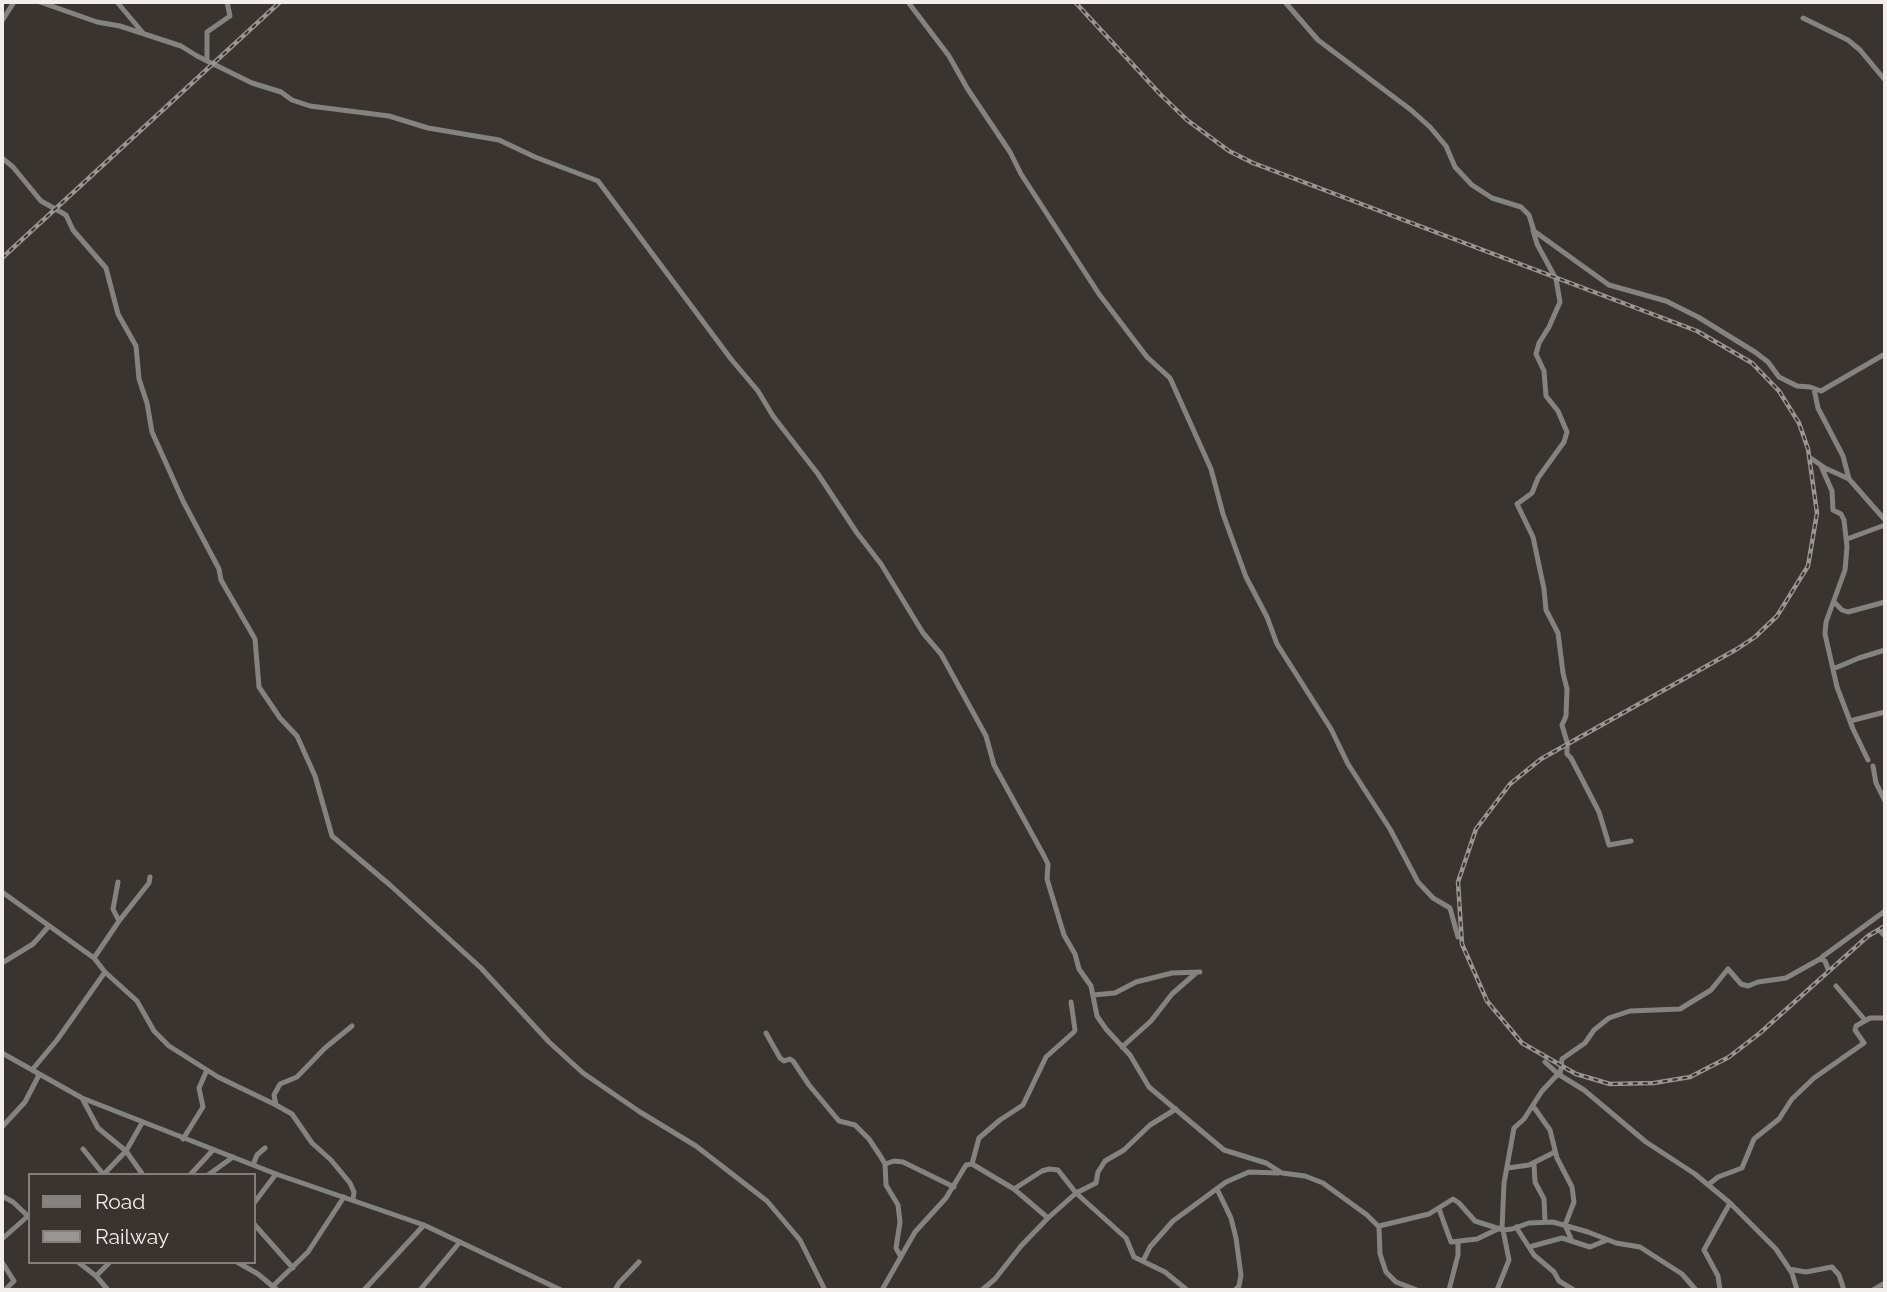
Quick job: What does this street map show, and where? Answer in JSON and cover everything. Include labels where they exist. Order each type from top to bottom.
[{"type":"street","points":[[2,21],[14,2]]},
{"type":"street","points":[[40,2],[58,10],[181,46],[252,82],[310,106],[389,116],[425,128],[499,140],[598,181],[758,391],[773,416],[818,474],[856,533],[881,564],[923,633],[941,654],[986,736],[994,765],[1048,864],[1047,879],[1064,936],[1075,954],[1079,969],[1091,986],[1100,1022],[1133,1060],[1149,1087],[1228,1152],[1266,1163],[1282,1173]]},
{"type":"street","points":[[117,2],[145,36]]},
{"type":"street","points":[[207,60],[206,34],[230,16],[227,2]]},
{"type":"street","points":[[908,2],[949,56],[962,81],[1099,294],[1147,357],[1170,378],[1211,469],[1220,505],[1245,574],[1267,617],[1277,644],[1331,729],[1348,764],[1390,829],[1405,862],[1418,882],[1433,898],[1450,908],[1458,937]]},
{"type":"street","points":[[1285,2],[1318,40],[1430,127],[1446,146],[1455,167],[1472,185],[1488,196],[1525,210],[1537,244],[1556,279],[1560,302],[1538,344],[1536,354],[1544,371],[1546,396],[1558,411],[1567,432],[1549,466],[1538,478],[1533,492],[1517,504],[1532,537],[1546,610],[1555,624],[1558,636],[1567,689],[1566,716],[1562,725],[1567,754],[1599,812],[1609,845],[1631,841]]},
{"type":"street","points":[[1804,18],[1848,40],[1885,80]]},
{"type":"street","points":[[2,158],[13,167],[37,197],[67,216],[73,230],[106,268],[118,314],[137,348],[140,382],[152,432],[183,501],[219,569],[221,580],[255,639],[259,687],[297,736],[315,776],[332,836],[481,968],[549,1042],[583,1073],[696,1146],[767,1201],[800,1240],[825,1290]]},
{"type":"street","points":[[1533,230],[1609,285],[1666,301],[1688,312],[1755,352],[1768,362],[1782,380],[1797,386],[1818,391],[1827,388],[1885,354]]},
{"type":"street","points":[[1814,390],[1818,408],[1843,456],[1849,480]]},
{"type":"street","points":[[1812,459],[1849,480],[1885,522],[1847,539]]},
{"type":"street","points":[[1821,466],[1832,491],[1833,510],[1841,513],[1844,520],[1847,539],[1845,570],[1826,622],[1825,634],[1850,721],[1868,760]]},
{"type":"street","points":[[1834,602],[1848,612],[1885,602]]},
{"type":"street","points":[[1833,669],[1885,650]]},
{"type":"street","points":[[1850,721],[1885,712]]},
{"type":"street","points":[[1873,766],[1876,783],[1885,801]]},
{"type":"street","points":[[94,958],[149,883],[150,877]]},
{"type":"street","points":[[118,882],[113,909],[119,921]]},
{"type":"street","points":[[2,892],[94,958],[141,1006],[160,1038],[175,1051],[292,1114],[312,1143],[345,1176],[353,1188],[354,1200]]},
{"type":"street","points":[[1822,957],[1885,911]]},
{"type":"street","points":[[2,963],[37,940],[50,926]]},
{"type":"street","points":[[1497,1290],[1509,1260],[1501,1229],[1502,1204],[1514,1128],[1524,1119],[1542,1091],[1559,1074],[1562,1059],[1585,1043],[1594,1030],[1609,1018],[1630,1011],[1680,1009],[1711,990],[1728,969],[1741,984],[1748,986],[1786,978],[1820,959],[1825,961],[1828,969]]},
{"type":"street","points":[[32,1070],[57,1040],[105,972]]},
{"type":"street","points":[[1093,995],[1115,993],[1136,982],[1172,973],[1198,972],[1172,994],[1151,1021],[1122,1047]]},
{"type":"street","points":[[1836,986],[1866,1020]]},
{"type":"street","points":[[972,1164],[979,1138],[1023,1105],[1046,1057],[1074,1032],[1071,1002]]},
{"type":"street","points":[[1708,1185],[1718,1177],[1742,1168],[1754,1139],[1779,1119],[1792,1099],[1818,1075],[1864,1042],[1854,1029],[1866,1020],[1885,1018]]},
{"type":"street","points":[[276,1104],[274,1095],[277,1087],[297,1077],[315,1057],[352,1026]]},
{"type":"street","points":[[766,1034],[780,1058],[793,1061],[839,1121],[842,1124],[852,1123],[869,1139],[885,1164],[886,1185],[896,1198],[899,1210],[896,1248],[901,1257]]},
{"type":"street","points":[[2,1053],[82,1098],[276,1174],[424,1225],[561,1290]]},
{"type":"street","points":[[1545,1062],[1584,1090],[1646,1142],[1730,1203],[1776,1249],[1789,1269],[1797,1290]]},
{"type":"street","points":[[183,1139],[203,1107],[199,1088],[208,1070]]},
{"type":"street","points":[[2,1127],[25,1102],[39,1075]]},
{"type":"street","points":[[82,1098],[98,1128],[126,1151],[142,1173]]},
{"type":"street","points":[[1533,1106],[1550,1130],[1555,1153],[1573,1191],[1574,1202],[1565,1225],[1572,1241]]},
{"type":"street","points":[[982,1290],[996,1279],[1013,1255],[1048,1218],[1076,1194],[1097,1181],[1098,1172],[1105,1161],[1125,1150],[1150,1125],[1177,1109]]},
{"type":"street","points":[[105,1173],[126,1151],[142,1123]]},
{"type":"street","points":[[83,1149],[101,1173]]},
{"type":"street","points":[[253,1165],[257,1155],[265,1149]]},
{"type":"street","points":[[192,1173],[213,1150]]},
{"type":"street","points":[[1508,1168],[1534,1164],[1555,1153]]},
{"type":"street","points":[[211,1173],[233,1157]]},
{"type":"street","points":[[885,1164],[903,1162],[954,1187]]},
{"type":"street","points":[[882,1290],[922,1222],[954,1187],[966,1165],[972,1164],[1014,1189],[1048,1218]]},
{"type":"street","points":[[1534,1164],[1535,1182],[1544,1199],[1545,1221]]},
{"type":"street","points":[[1014,1189],[1034,1175],[1054,1168],[1076,1194],[1123,1234],[1132,1255],[1165,1272],[1187,1290]]},
{"type":"street","points":[[1143,1261],[1150,1248],[1173,1221],[1217,1189],[1241,1174],[1254,1171],[1282,1173],[1305,1176],[1323,1183],[1362,1211],[1378,1227],[1380,1254],[1386,1272],[1396,1282],[1417,1290]]},
{"type":"street","points":[[256,1200],[276,1174]]},
{"type":"street","points":[[1217,1189],[1231,1218],[1236,1238],[1241,1276],[1239,1286],[1235,1290]]},
{"type":"street","points":[[2,1196],[28,1216]]},
{"type":"street","points":[[240,1264],[275,1288],[326,1227],[344,1197]]},
{"type":"street","points":[[1378,1227],[1439,1209],[1450,1199],[1455,1200],[1473,1219],[1501,1229]]},
{"type":"street","points":[[1720,1290],[1718,1276],[1704,1250],[1730,1203]]},
{"type":"street","points":[[1439,1209],[1451,1242],[1477,1239],[1501,1229],[1545,1221],[1646,1250],[1682,1274],[1696,1290]]},
{"type":"street","points":[[2,1240],[28,1218]]},
{"type":"street","points":[[364,1290],[424,1225]]},
{"type":"street","points":[[256,1226],[293,1268]]},
{"type":"street","points":[[1516,1227],[1535,1256],[1555,1273],[1557,1279],[1574,1290]]},
{"type":"street","points":[[1529,1247],[1559,1238],[1590,1247],[1607,1240]]},
{"type":"street","points":[[420,1290],[460,1242]]},
{"type":"street","points":[[1449,1290],[1458,1255],[1458,1242]]},
{"type":"street","points":[[2,1262],[14,1281],[7,1289]]},
{"type":"street","points":[[615,1290],[639,1262]]},
{"type":"street","points":[[81,1264],[106,1287],[100,1290]]},
{"type":"street","points":[[96,1276],[108,1264]]},
{"type":"street","points":[[1789,1269],[1806,1272],[1832,1267],[1842,1280],[1844,1290]]},
{"type":"street","points":[[1873,1290],[1885,1283]]},
{"type":"railway","points":[[2,258],[280,2]]},
{"type":"railway","points":[[1075,2],[1161,95],[1187,120],[1229,151],[1253,163],[1697,331],[1752,363],[1779,391],[1799,423],[1808,449],[1817,513],[1808,566],[1777,616],[1755,637],[1737,649],[1541,759],[1510,784],[1476,829],[1458,882],[1462,944],[1487,1001],[1522,1043],[1576,1074],[1610,1084],[1654,1083],[1690,1077],[1729,1057],[1760,1033],[1868,936],[1885,926]]}]
